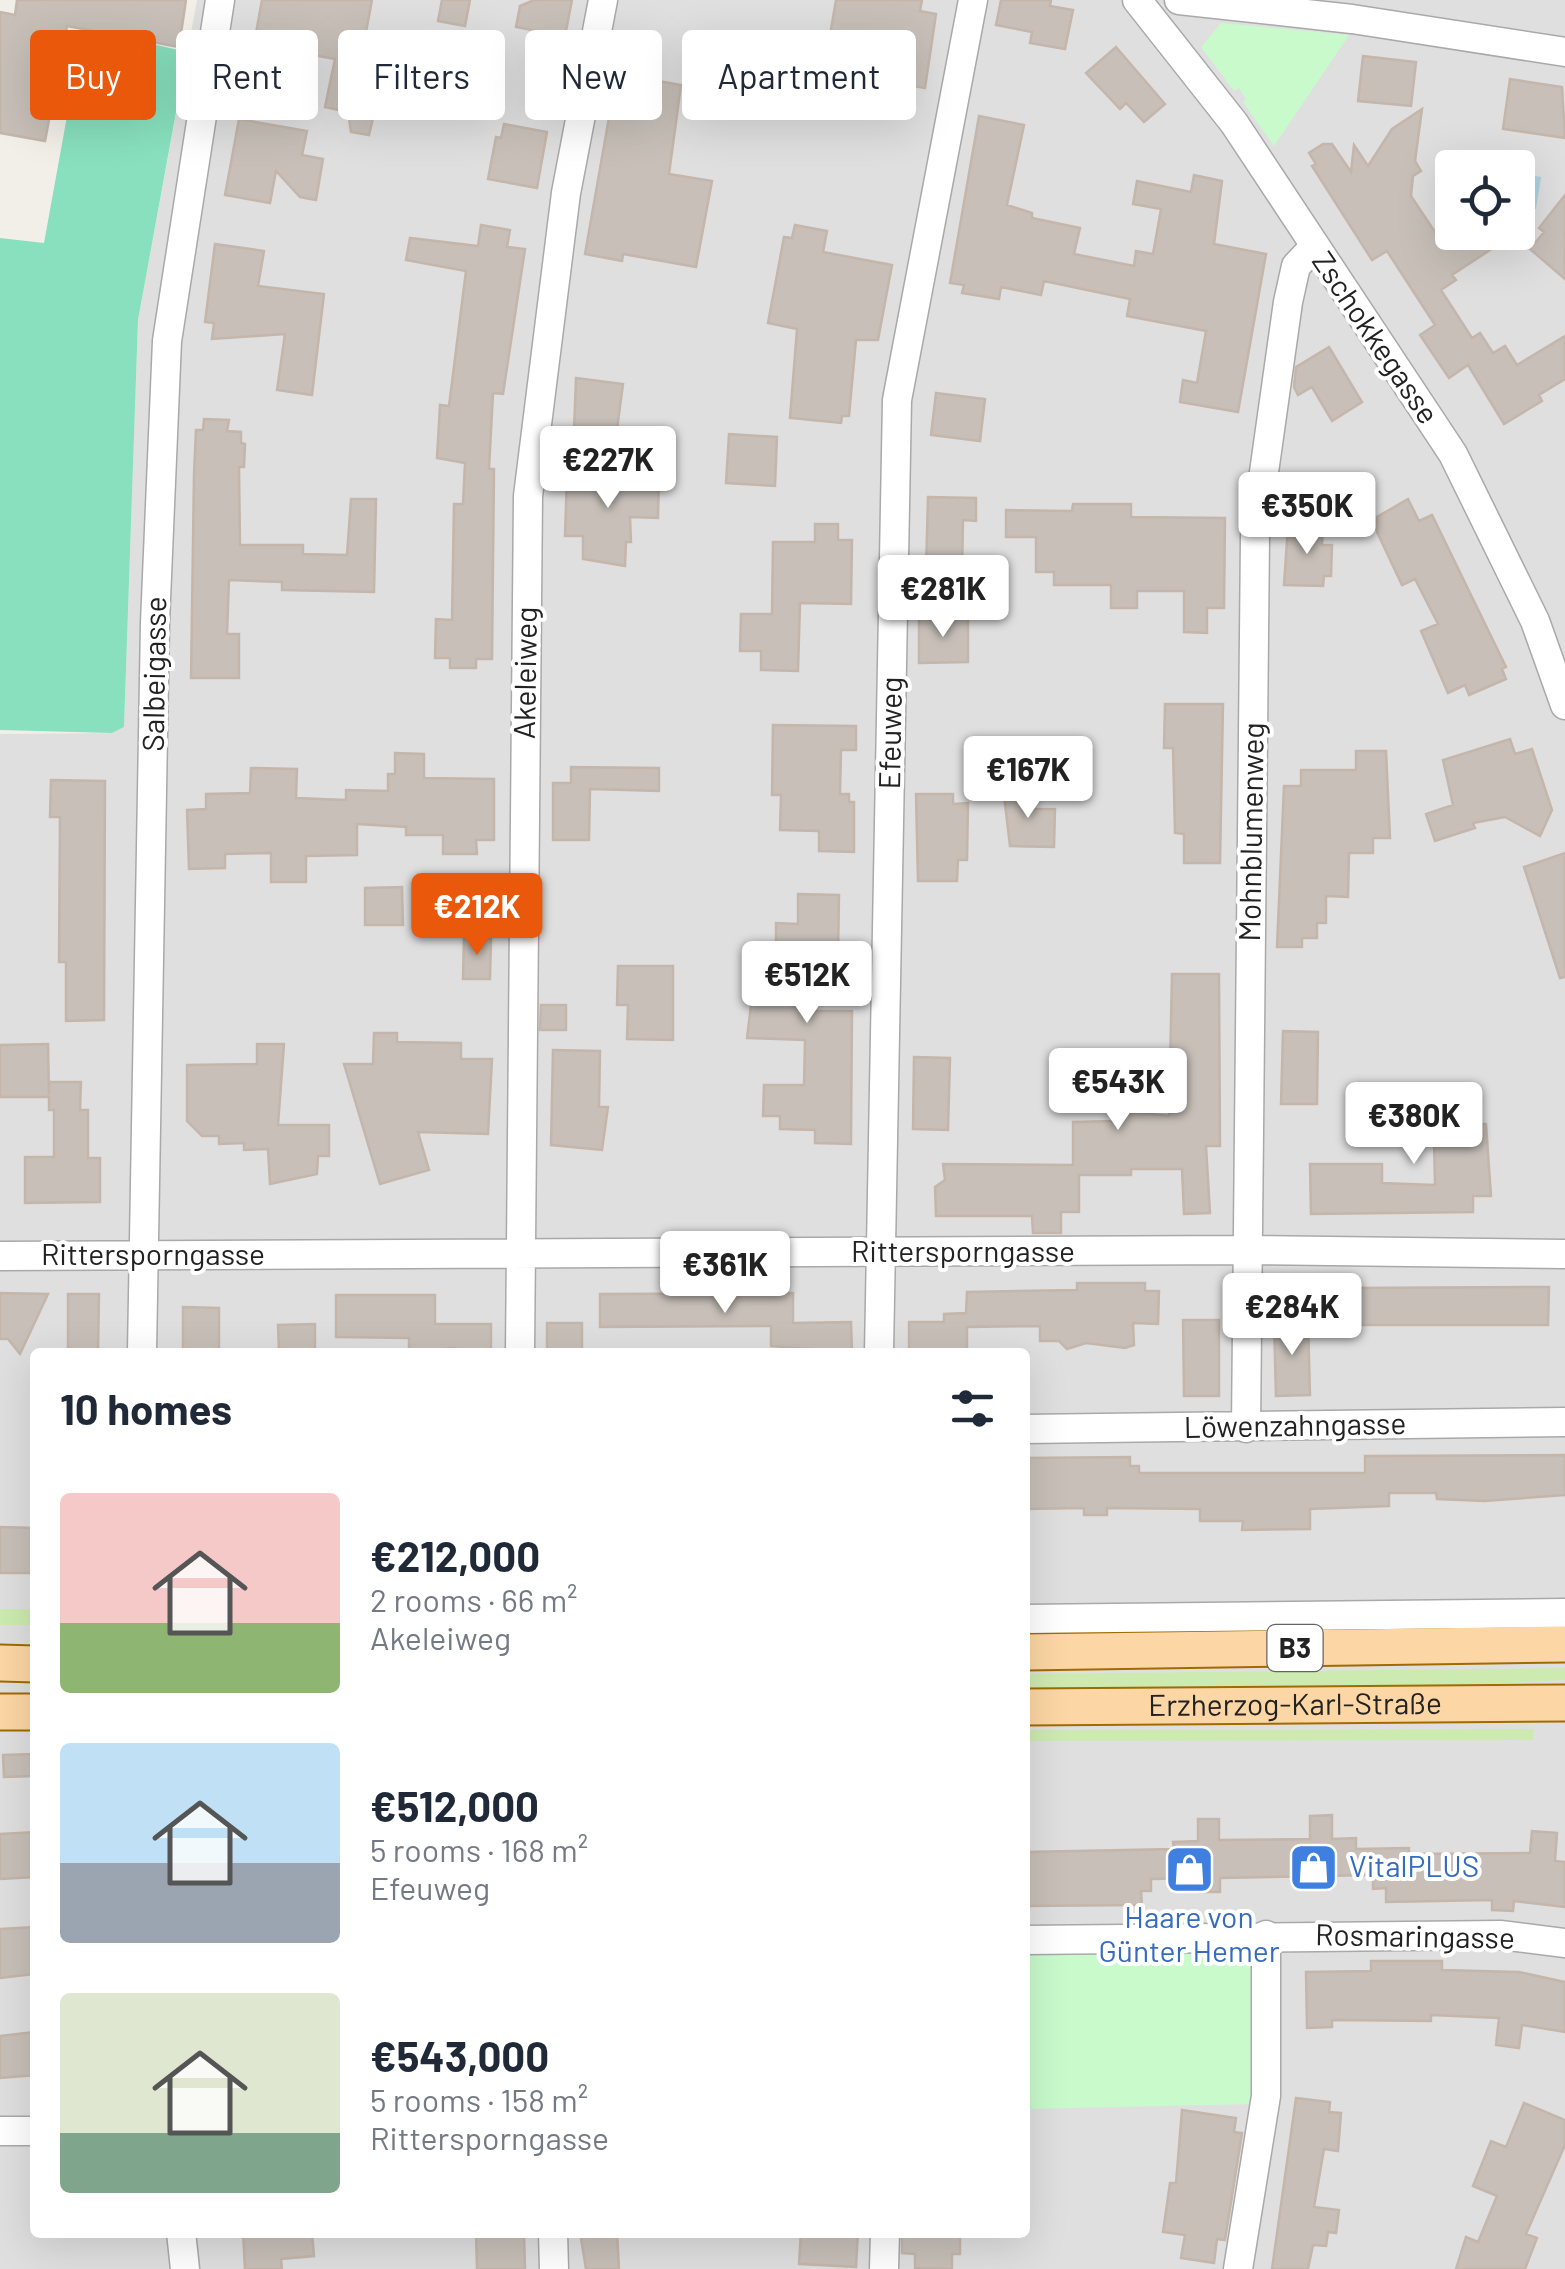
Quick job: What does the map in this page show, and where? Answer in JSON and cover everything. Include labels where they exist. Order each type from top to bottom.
[{"type":"main road","name":"Erzherzog-Karl-Straße","points":[[1030,1652],[1565,1644]]},
{"type":"main road","points":[[0,1664],[30,1664]]},
{"type":"main road","name":"Erzherzog-Karl-Straße","points":[[1030,1707],[1565,1703]]},
{"type":"main road","points":[[0,1712],[30,1712]]},
{"type":"street","name":"Salbeigasse","points":[[142,1348],[155,641],[167,341],[220,0]]},
{"type":"street","name":"Akeleiweg","points":[[520,1348],[528,496],[566,194],[603,0]]},
{"type":"street","name":"Efeuweg","points":[[880,1348],[897,400],[973,0]]},
{"type":"street","name":"Zschokkegasse","points":[[1137,0],[1234,122],[1453,454],[1536,621],[1565,704]]},
{"type":"street","points":[[1179,0],[1352,19],[1565,52]]},
{"type":"street","name":"Mohnblumenweg","points":[[1246,1428],[1255,536],[1288,302],[1296,266],[1314,247]]},
{"type":"street","name":"Rittersporngasse","points":[[0,1256],[1247,1250],[1565,1254]]},
{"type":"street","name":"Löwenzahngasse","points":[[1030,1429],[1565,1422]]},
{"type":"street","points":[[1030,1619],[1565,1614]]},
{"type":"street","points":[[1238,2269],[1266,2096],[1266,1934]]},
{"type":"street","name":"Rosmaringasse","points":[[1030,1940],[1266,1934],[1500,1936],[1565,1943]]},
{"type":"street","points":[[0,2131],[30,2131]]},
{"type":"street","points":[[182,2238],[185,2269]]},
{"type":"street","points":[[553,2238],[554,2269]]},
{"type":"street","points":[[884,2269],[885,2238]]},
{"type":"shaded area","points":[[197,0],[1565,0],[1565,2269],[0,2269],[0,734],[112,733],[124,727],[138,320],[176,114],[176,120],[318,120],[318,30],[191,30]]},
{"type":"green space","points":[[1221,23],[1349,35],[1274,146],[1243,102],[1246,99],[1239,88],[1234,91],[1201,47]]},
{"type":"green space","points":[[156,45],[176,49],[176,112],[138,320],[124,727],[112,733],[0,730],[0,238],[44,243],[66,120],[156,120]]},
{"type":"green space","points":[[0,1609],[30,1609],[30,1625],[0,1625]]},
{"type":"green space","points":[[1565,1668],[1565,1680],[1386,1689],[1030,1691],[1030,1674]]},
{"type":"green space","points":[[1533,1729],[1533,1740],[1030,1741],[1030,1730]]},
{"type":"green space","points":[[1244,1950],[1259,1964],[1253,2104],[1030,2109],[1030,1952]]},
{"type":"water","points":[[1535,176],[1541,177],[1535,209]]},
{"type":"building","points":[[17,0],[186,0],[182,30],[176,30],[176,46],[156,43],[156,30],[88,30],[67,26],[66,30],[30,30],[30,120],[49,120],[45,141],[0,133],[0,12],[15,15]]},
{"type":"building","points":[[262,0],[372,0],[366,30],[338,30],[338,110],[325,107],[335,59],[318,56],[318,30],[257,30]]},
{"type":"building","points":[[442,0],[470,0],[465,26],[438,21]]},
{"type":"building","points":[[534,0],[572,0],[566,30],[516,27],[520,6]]},
{"type":"building","points":[[836,0],[922,0],[920,11],[936,14],[925,88],[916,86],[916,30],[831,30]]},
{"type":"building","points":[[1001,0],[1051,0],[1050,6],[1073,10],[1065,49],[1030,43],[1032,32],[996,25]]},
{"type":"building","points":[[1116,47],[1165,104],[1144,122],[1126,103],[1120,109],[1086,73]]},
{"type":"building","points":[[1363,56],[1416,62],[1411,106],[1358,101]]},
{"type":"building","points":[[1510,79],[1562,87],[1565,138],[1503,129]]},
{"type":"building","points":[[662,82],[681,85],[669,174],[712,181],[696,267],[623,254],[622,261],[585,254],[609,120],[662,120]]},
{"type":"building","points":[[1422,109],[1415,161],[1421,171],[1413,176],[1411,196],[1435,232],[1435,250],[1490,250],[1452,275],[1456,280],[1441,290],[1472,338],[1480,333],[1493,353],[1505,346],[1517,365],[1565,336],[1565,379],[1539,395],[1542,401],[1504,424],[1468,365],[1449,378],[1420,335],[1435,325],[1387,251],[1372,260],[1312,166],[1316,164],[1309,153],[1323,144],[1332,144],[1351,172],[1354,145],[1368,166],[1392,129]]},
{"type":"building","points":[[979,116],[1024,125],[1007,205],[1032,213],[1032,218],[1080,228],[1074,254],[1134,266],[1136,251],[1153,254],[1161,209],[1133,204],[1137,181],[1191,192],[1194,175],[1222,181],[1214,244],[1266,254],[1238,412],[1180,402],[1183,380],[1197,383],[1206,331],[1127,316],[1130,299],[1044,281],[1041,295],[1001,287],[999,299],[962,293],[964,285],[950,283]]},
{"type":"building","points":[[239,120],[307,131],[302,155],[323,159],[316,200],[300,197],[276,171],[270,203],[225,195]]},
{"type":"building","points":[[349,120],[373,120],[369,135],[351,132]]},
{"type":"building","points":[[504,124],[547,132],[537,188],[488,179],[496,137],[501,138]]},
{"type":"building","points":[[1565,195],[1565,279],[1531,250],[1535,250],[1535,243],[1544,232],[1539,228]]},
{"type":"building","points":[[481,225],[510,230],[507,247],[525,249],[503,394],[493,393],[489,469],[494,469],[492,659],[476,659],[476,668],[450,668],[450,658],[435,658],[436,619],[452,620],[454,504],[463,504],[465,463],[437,458],[440,405],[449,406],[466,271],[406,260],[410,238],[478,246]]},
{"type":"building","points":[[795,225],[827,231],[823,252],[892,265],[878,340],[856,340],[849,416],[842,416],[841,423],[790,418],[797,329],[768,323],[784,237],[792,238]]},
{"type":"building","points":[[215,244],[264,251],[258,286],[324,294],[312,395],[277,390],[285,334],[212,339],[214,323],[205,322]]},
{"type":"building","points":[[1329,347],[1362,402],[1332,421],[1312,387],[1298,395],[1294,387],[1296,367]]},
{"type":"building","points":[[576,378],[623,384],[616,437],[574,431]]},
{"type":"building","points":[[936,393],[985,399],[980,441],[931,435]]},
{"type":"building","points":[[204,419],[229,420],[227,431],[241,432],[241,443],[245,444],[244,467],[239,467],[240,545],[303,545],[303,554],[347,555],[351,499],[376,499],[374,592],[282,590],[282,582],[229,580],[227,634],[239,634],[239,678],[191,678],[196,430],[203,430]]},
{"type":"building","points":[[729,434],[777,437],[775,486],[726,483]]},
{"type":"building","points":[[567,473],[659,475],[658,518],[630,517],[631,542],[626,542],[625,566],[583,559],[583,536],[565,536]]},
{"type":"building","points":[[928,497],[976,498],[976,521],[963,520],[962,571],[926,570]]},
{"type":"building","points":[[1408,499],[1419,521],[1432,515],[1506,667],[1502,669],[1506,679],[1469,695],[1465,685],[1448,693],[1421,631],[1438,624],[1415,579],[1402,585],[1377,532],[1377,517]]},
{"type":"building","points":[[1073,504],[1131,504],[1131,517],[1225,518],[1224,608],[1207,608],[1207,633],[1184,632],[1184,591],[1137,591],[1137,608],[1111,608],[1111,585],[1054,585],[1054,572],[1036,572],[1036,537],[1006,537],[1006,510],[1072,511]]},
{"type":"building","points":[[815,524],[838,524],[838,540],[852,540],[851,604],[800,603],[798,671],[761,670],[761,651],[740,651],[741,614],[772,614],[773,542],[815,542]]},
{"type":"building","points":[[1288,526],[1323,526],[1322,545],[1332,545],[1331,576],[1324,576],[1323,586],[1284,585]]},
{"type":"building","points":[[919,617],[968,618],[968,662],[919,663]]},
{"type":"building","points":[[1165,704],[1223,704],[1220,863],[1184,863],[1184,834],[1175,833],[1173,748],[1164,748]]},
{"type":"building","points":[[773,725],[856,726],[856,750],[841,750],[840,794],[849,794],[849,802],[854,802],[854,852],[819,851],[819,831],[780,830],[781,795],[772,795]]},
{"type":"building","points":[[1510,739],[1515,754],[1532,749],[1552,810],[1540,836],[1505,817],[1473,823],[1475,828],[1435,841],[1426,814],[1453,805],[1443,760]]},
{"type":"building","points":[[1356,751],[1386,751],[1390,838],[1373,838],[1373,853],[1349,853],[1348,897],[1326,896],[1326,923],[1317,923],[1317,938],[1302,938],[1302,947],[1277,947],[1284,786],[1301,786],[1301,770],[1356,770]]},
{"type":"building","points":[[395,753],[424,754],[424,778],[494,779],[494,840],[476,840],[477,854],[443,854],[443,835],[406,835],[406,827],[357,824],[357,855],[306,856],[306,882],[271,882],[271,853],[225,854],[225,868],[189,869],[187,810],[206,809],[206,794],[250,793],[251,768],[297,769],[296,798],[346,800],[346,790],[388,791],[388,774],[395,774]]},
{"type":"building","points":[[571,767],[659,768],[659,791],[590,789],[589,840],[553,840],[553,783],[571,783]]},
{"type":"building","points":[[51,780],[105,781],[104,1020],[66,1021],[66,962],[59,962],[60,817],[50,817]]},
{"type":"building","points":[[1026,786],[1027,809],[1055,809],[1054,847],[1010,846],[1003,787]]},
{"type":"building","points":[[916,794],[953,794],[953,804],[968,803],[967,860],[958,860],[957,881],[918,881]]},
{"type":"building","points":[[1565,853],[1565,977],[1560,978],[1524,867]]},
{"type":"building","points":[[402,887],[403,925],[365,925],[365,888]]},
{"type":"building","points":[[798,894],[839,895],[838,956],[813,955],[812,1011],[852,1011],[851,1144],[815,1143],[815,1130],[780,1129],[780,1116],[763,1116],[764,1085],[804,1085],[805,1040],[747,1038],[755,972],[776,973],[776,923],[798,924]]},
{"type":"building","points":[[464,936],[491,937],[490,979],[463,979]]},
{"type":"building","points":[[618,966],[673,966],[673,1040],[627,1039],[628,1005],[617,1005]]},
{"type":"building","points":[[1172,974],[1219,974],[1220,1146],[1206,1146],[1210,1213],[1184,1214],[1182,1169],[1131,1169],[1131,1175],[1079,1175],[1079,1212],[1061,1212],[1061,1233],[1033,1233],[1032,1216],[936,1216],[935,1187],[945,1180],[943,1164],[1073,1165],[1073,1122],[1115,1121],[1115,1110],[1169,1116]]},
{"type":"building","points":[[541,1005],[566,1005],[566,1030],[540,1030]]},
{"type":"building","points":[[1283,1031],[1318,1032],[1317,1104],[1281,1104]]},
{"type":"building","points":[[374,1033],[397,1033],[397,1042],[461,1043],[461,1059],[492,1059],[488,1134],[418,1132],[429,1170],[380,1184],[344,1064],[373,1064]]},
{"type":"building","points":[[48,1044],[49,1095],[49,1082],[81,1082],[80,1110],[88,1110],[88,1158],[100,1158],[100,1202],[25,1203],[25,1157],[54,1157],[54,1110],[49,1110],[49,1097],[0,1097],[0,1045]]},
{"type":"building","points":[[257,1044],[284,1044],[278,1125],[329,1125],[329,1156],[318,1156],[317,1174],[270,1184],[268,1149],[244,1150],[244,1143],[219,1144],[219,1136],[202,1136],[187,1121],[187,1065],[257,1064]]},
{"type":"building","points":[[553,1050],[600,1051],[599,1107],[608,1107],[602,1150],[551,1145]]},
{"type":"building","points":[[914,1057],[950,1058],[948,1130],[913,1129]]},
{"type":"building","points":[[1457,1085],[1457,1124],[1486,1124],[1491,1196],[1473,1196],[1473,1212],[1311,1214],[1310,1164],[1382,1164],[1382,1183],[1435,1185],[1434,1140],[1413,1140],[1413,1086]]},
{"type":"building","points":[[1077,1283],[1145,1283],[1145,1291],[1159,1291],[1158,1324],[1133,1323],[1134,1345],[1125,1348],[1086,1343],[1067,1349],[1059,1341],[1040,1341],[1040,1326],[967,1327],[967,1348],[909,1348],[909,1322],[944,1322],[944,1314],[966,1313],[967,1292],[1077,1290]]},
{"type":"building","points":[[1549,1287],[1548,1325],[1346,1325],[1346,1288]]},
{"type":"building","points":[[0,1293],[48,1294],[20,1354],[8,1339],[0,1339]]},
{"type":"building","points":[[793,1293],[793,1323],[851,1322],[852,1348],[771,1346],[771,1326],[600,1327],[600,1294]]},
{"type":"building","points":[[68,1294],[99,1294],[98,1348],[68,1348]]},
{"type":"building","points":[[336,1295],[435,1295],[435,1324],[491,1324],[491,1348],[409,1348],[409,1338],[336,1337]]},
{"type":"building","points":[[183,1307],[219,1308],[219,1348],[183,1348]]},
{"type":"building","points":[[1183,1320],[1219,1320],[1219,1396],[1184,1396]]},
{"type":"building","points":[[1308,1321],[1310,1395],[1276,1396],[1274,1322]]},
{"type":"building","points":[[547,1323],[582,1323],[582,1348],[547,1348]]},
{"type":"building","points":[[315,1324],[315,1348],[279,1348],[278,1325]]},
{"type":"building","points":[[1565,1455],[1565,1495],[1484,1501],[1437,1499],[1436,1493],[1389,1493],[1389,1506],[1310,1509],[1310,1529],[1242,1530],[1243,1521],[1200,1521],[1200,1509],[1107,1508],[1107,1515],[1084,1515],[1084,1508],[1030,1509],[1030,1458],[1130,1457],[1130,1466],[1139,1466],[1139,1473],[1365,1473],[1365,1456]]},
{"type":"building","points":[[0,1527],[30,1528],[30,1573],[0,1573]]},
{"type":"building","points":[[30,1754],[30,1776],[4,1777],[3,1755]]},
{"type":"building","points":[[1332,1815],[1332,1839],[1356,1838],[1356,1849],[1409,1848],[1409,1854],[1530,1853],[1532,1831],[1557,1833],[1555,1861],[1565,1862],[1565,1907],[1514,1901],[1513,1911],[1492,1910],[1492,1900],[1386,1902],[1386,1888],[1373,1889],[1373,1875],[1220,1878],[1220,1892],[1199,1892],[1199,1878],[1151,1879],[1151,1891],[1141,1891],[1142,1905],[1030,1906],[1030,1852],[1174,1849],[1173,1842],[1198,1841],[1198,1819],[1219,1819],[1219,1840],[1310,1839],[1310,1816]]},
{"type":"building","points":[[30,1832],[30,1877],[0,1879],[0,1834]]},
{"type":"building","points":[[30,1927],[30,1975],[0,1978],[0,1929]]},
{"type":"building","points":[[1371,1961],[1442,1961],[1442,1970],[1519,1972],[1565,1982],[1565,2032],[1522,2025],[1519,2048],[1496,2045],[1499,2018],[1431,2015],[1431,2021],[1332,2020],[1332,2027],[1307,2028],[1306,1972],[1371,1971]]},
{"type":"building","points":[[30,2033],[30,2075],[0,2078],[0,2036]]},
{"type":"building","points":[[1296,2098],[1330,2102],[1329,2112],[1341,2113],[1338,2151],[1324,2149],[1314,2207],[1339,2210],[1336,2233],[1328,2232],[1326,2246],[1313,2245],[1308,2269],[1272,2269]]},
{"type":"building","points":[[1524,2103],[1565,2120],[1565,2145],[1526,2234],[1537,2238],[1525,2269],[1456,2269],[1466,2237],[1478,2242],[1497,2196],[1473,2186],[1491,2141],[1506,2147]]},
{"type":"building","points":[[1182,2110],[1236,2118],[1234,2132],[1242,2133],[1225,2240],[1217,2239],[1214,2263],[1181,2258],[1185,2235],[1163,2232],[1170,2183],[1176,2183]]},
{"type":"building","points":[[243,2238],[312,2238],[314,2256],[281,2259],[282,2269],[245,2269]]},
{"type":"building","points":[[476,2238],[524,2238],[525,2269],[477,2269]]},
{"type":"building","points":[[581,2238],[617,2238],[619,2269],[586,2269]]},
{"type":"building","points":[[801,2238],[858,2238],[856,2267],[799,2264]]},
{"type":"building","points":[[902,2238],[960,2238],[960,2254],[952,2254],[952,2269],[915,2268],[915,2254],[902,2253]]},
{"type":"place","name":"VitalPLUS","points":[[1314,1867]]},
{"type":"place","name":"Haare von Günter Hemer","points":[[1189,1869]]}]
